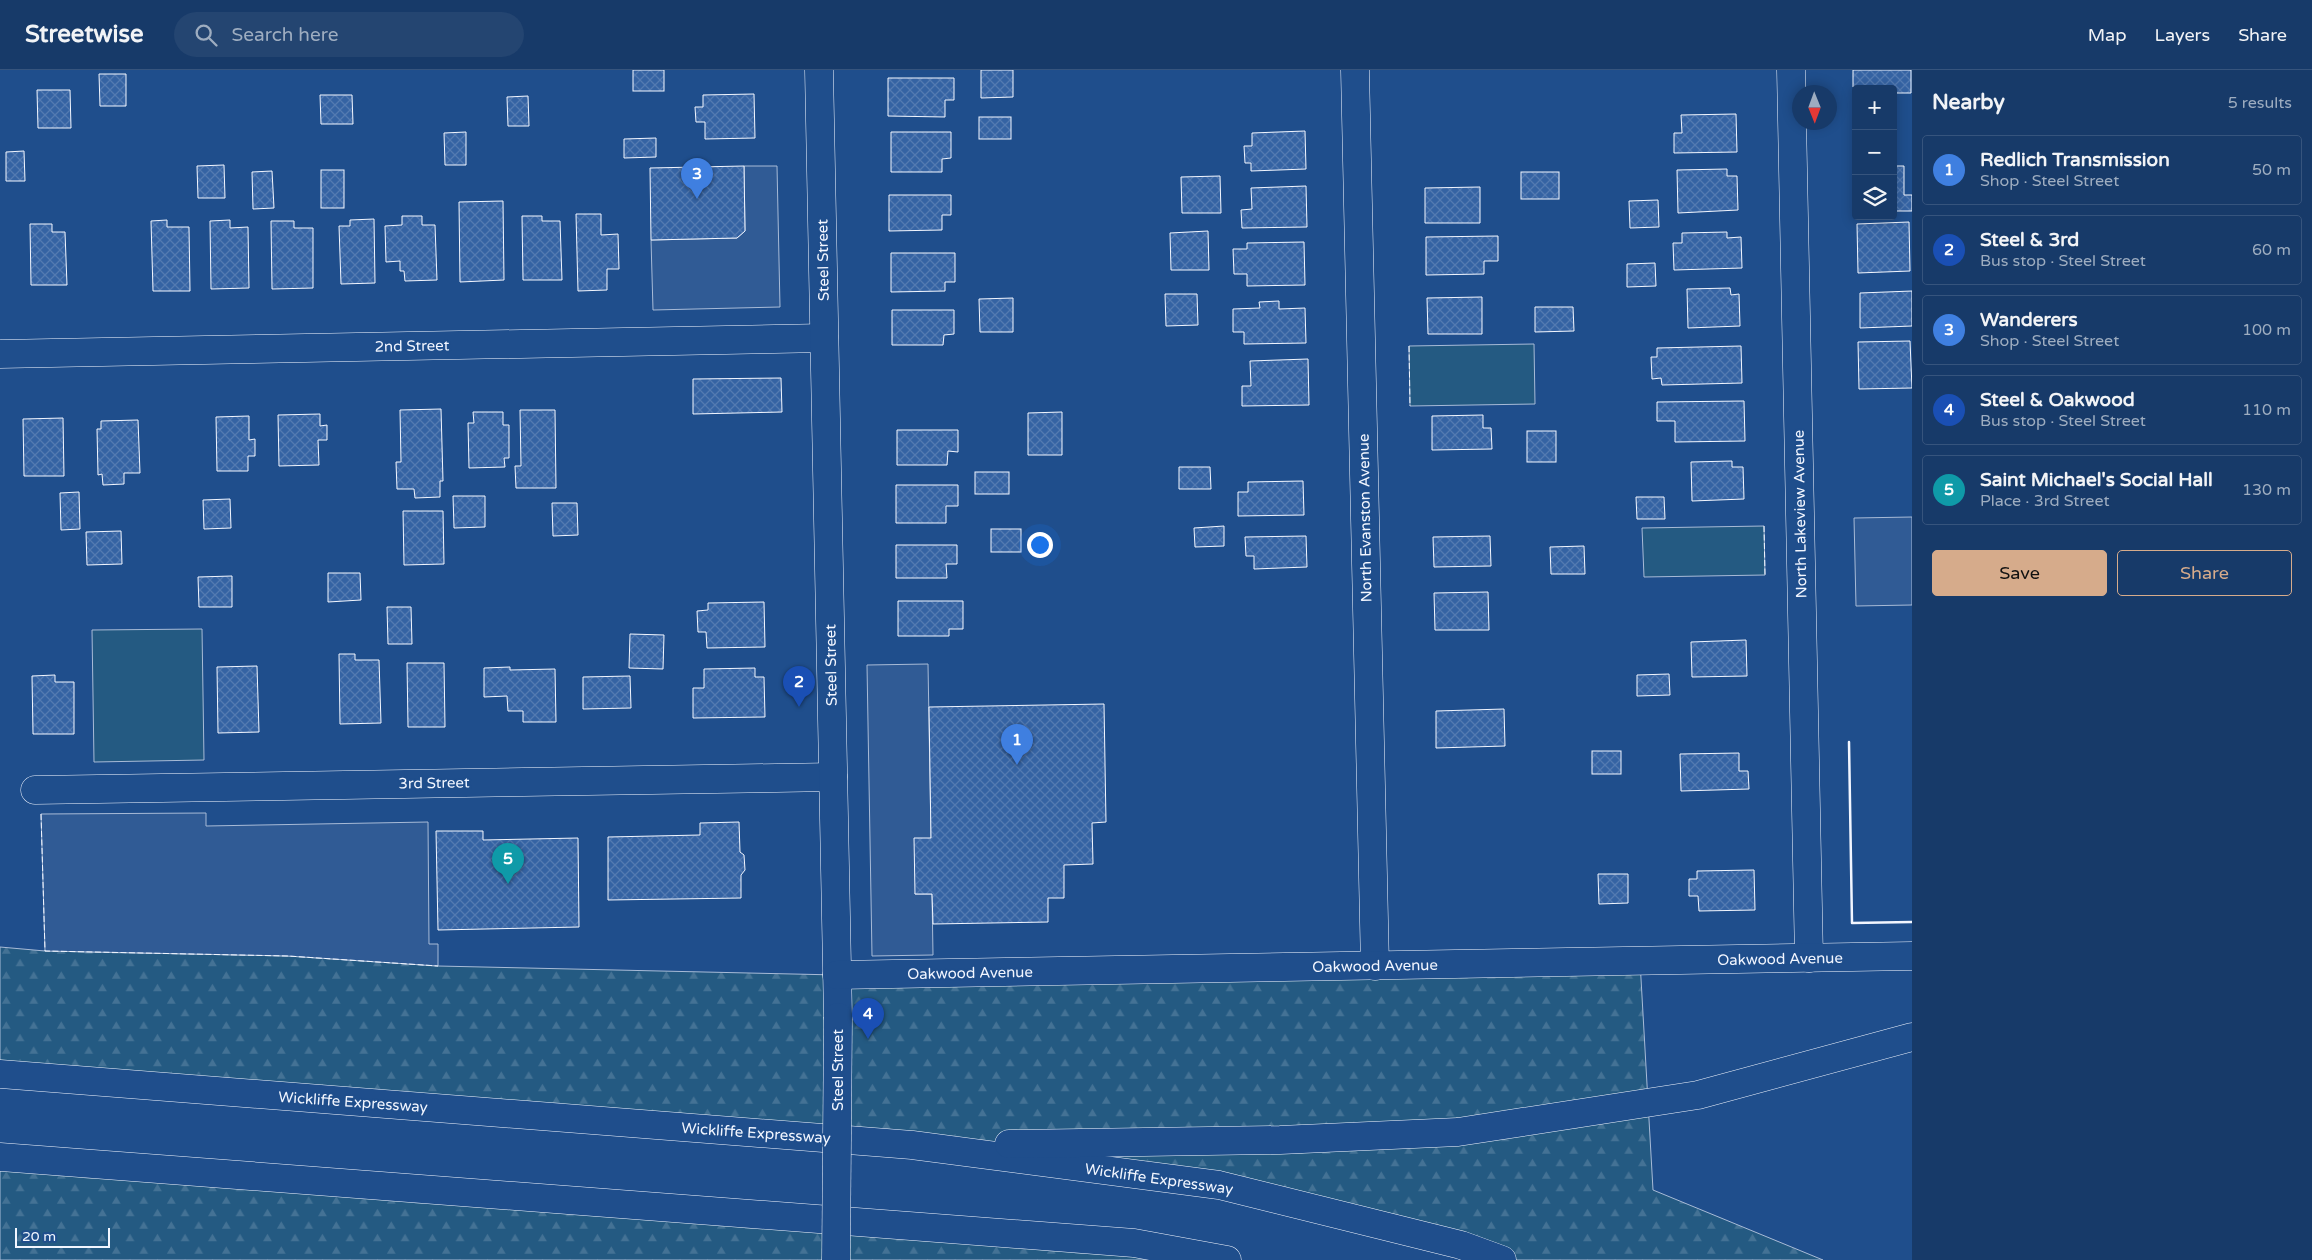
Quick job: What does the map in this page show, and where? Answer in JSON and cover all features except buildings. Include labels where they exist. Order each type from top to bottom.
[{"type":"main road","name":"Steel Street","points":[[819,70],[838,1017],[836,1260]]},
{"type":"main road","name":"North Evanston Avenue","points":[[1355,70],[1375,966]]},
{"type":"main road","name":"North Lakeview Avenue","points":[[1791,70],[1809,958]]},
{"type":"main road","name":"2nd Street","points":[[0,354],[824,338]]},
{"type":"main road","name":"3rd Street","points":[[34,790],[833,777]]},
{"type":"main road","name":"Oakwood Avenue","points":[[837,976],[1912,956]]},
{"type":"main road","points":[[912,1146],[1280,1140],[1458,1132],[1698,1095],[1912,1037]]},
{"type":"main road","name":"Wickliffe Expressway","points":[[0,1074],[912,1146],[1219,1185],[1461,1245],[1502,1260]]},
{"type":"main road","points":[[0,1157],[1134,1243],[1227,1260]]},
{"type":"main road","points":[[1003,1234],[1094,1260]]},
{"type":"green space","points":[[1534,344],[1535,404],[1410,406],[1409,346]]},
{"type":"green space","points":[[1764,526],[1765,575],[1644,577],[1642,528]]},
{"type":"green space","points":[[202,629],[204,760],[94,762],[92,630]]},
{"type":"green space","points":[[0,947],[45,951],[288,956],[438,966],[837,975],[1640,961],[1653,1190],[1823,1260],[1502,1260],[1219,1185],[0,1075]]},
{"type":"green space","points":[[0,1157],[1227,1260],[0,1260]]},
{"type":"shaded area","points":[[744,166],[777,166],[780,307],[653,310],[651,240],[737,238],[745,231]]},
{"type":"shaded area","points":[[1912,517],[1912,605],[1856,606],[1854,518]]},
{"type":"shaded area","points":[[928,664],[931,838],[915,894],[932,894],[933,955],[872,956],[867,665]]},
{"type":"shaded area","points":[[206,813],[206,826],[428,822],[429,944],[438,944],[438,966],[288,956],[45,951],[41,814]]},
{"type":"fence","points":[[1409,346],[1410,406]]},
{"type":"fence","points":[[1764,526],[1765,575]]},
{"type":"fence","points":[[41,814],[45,951],[288,956],[438,966]]},
{"type":"wall","points":[[1849,742],[1852,923],[1912,922]]},
{"type":"place","name":"Wanderers","points":[[697,199]]},
{"type":"place","name":"Steel & 3rd","points":[[799,707]]},
{"type":"place","name":"Redlich Transmission","points":[[1017,765]]},
{"type":"place","name":"Saint Michael's Social Hall","points":[[508,884]]},
{"type":"place","name":"Steel & Oakwood","points":[[868,1039]]}]
